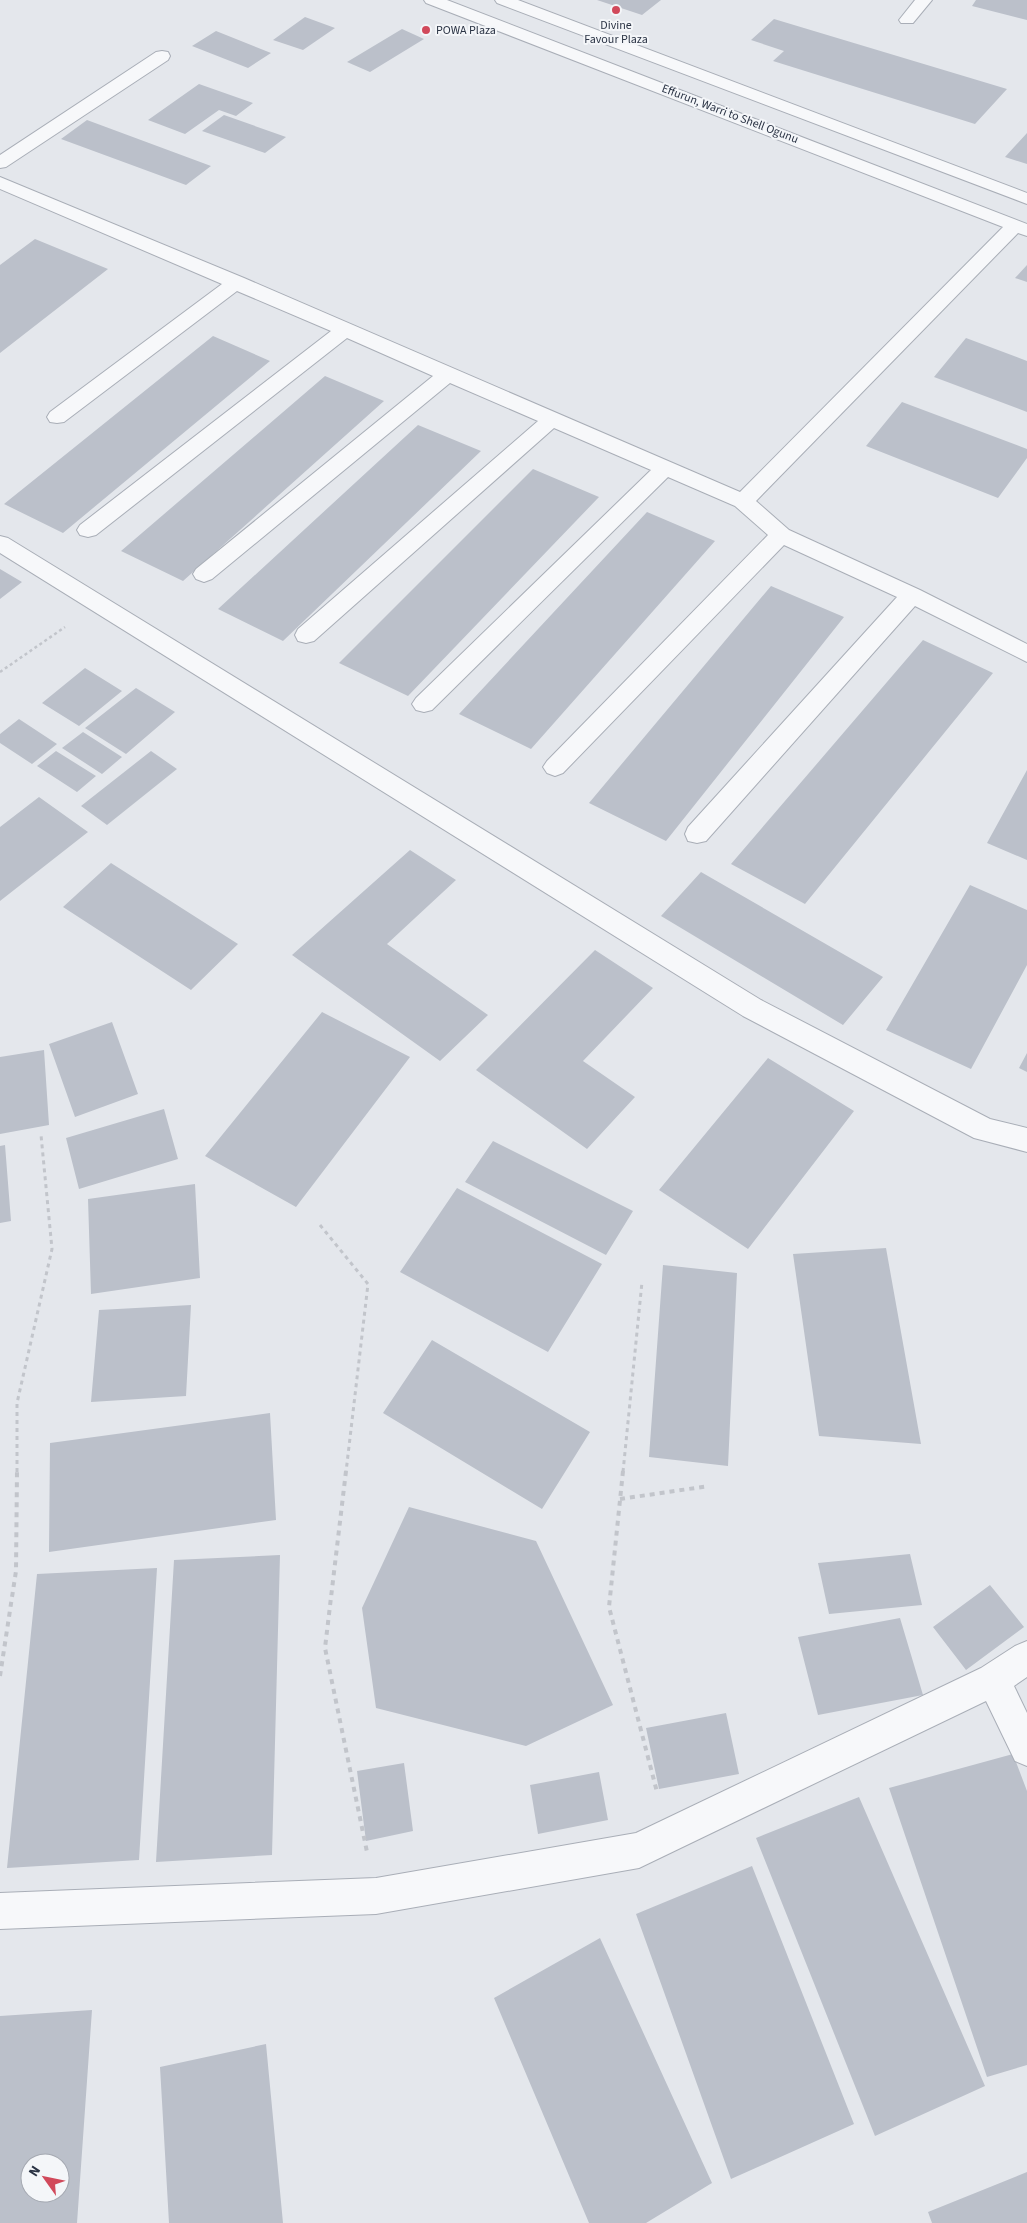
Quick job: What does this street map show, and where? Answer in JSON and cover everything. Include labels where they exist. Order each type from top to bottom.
[{"type":"street","name":"Effurun, Warri to Shell Ogunu","points":[[432,0],[1021,228]]},
{"type":"street","name":"Effurun, Warri to Shell Ogunu","points":[[503,0],[1027,199]]},
{"type":"street","points":[[907,20],[924,0]]},
{"type":"street","points":[[0,163],[162,56]]},
{"type":"street","points":[[0,182],[449,373],[743,501],[781,535],[912,595],[1027,654]]},
{"type":"street","points":[[743,501],[1021,228]]},
{"type":"street","points":[[57,417],[237,282]]},
{"type":"street","points":[[88,530],[346,329]]},
{"type":"street","points":[[204,574],[449,373]]},
{"type":"street","points":[[306,635],[553,418]]},
{"type":"street","points":[[424,704],[666,467]]},
{"type":"street","points":[[555,767],[781,535]]},
{"type":"street","points":[[0,543],[752,1008],[984,1130],[1027,1140]]},
{"type":"street","points":[[697,834],[912,595]]},
{"type":"street","points":[[0,1911],[376,1896],[639,1850],[993,1680],[1027,1658]]},
{"type":"street","points":[[993,1680],[1027,1749]]},
{"type":"path","points":[[0,672],[99,604]]},
{"type":"path","points":[[0,1676],[16,1571],[17,1404],[52,1250],[41,1135]]},
{"type":"path","points":[[320,1225],[368,1284],[326,1648],[376,1896]]},
{"type":"path","points":[[642,1282],[609,1607],[668,1837]]},
{"type":"path","points":[[620,1499],[710,1486]]},
{"type":"building","points":[[597,0],[661,0],[642,15]]},
{"type":"building","points":[[976,0],[1027,0],[1027,20],[972,6]]},
{"type":"building","points":[[305,17],[335,28],[303,50],[273,40]]},
{"type":"building","points":[[774,19],[1007,89],[975,124],[773,61],[784,51],[751,40]]},
{"type":"building","points":[[402,29],[424,39],[370,72],[347,62]]},
{"type":"building","points":[[216,31],[271,53],[248,68],[192,46]]},
{"type":"building","points":[[199,84],[253,103],[236,116],[219,110],[185,134],[148,120]]},
{"type":"building","points":[[224,115],[286,137],[265,153],[202,131]]},
{"type":"building","points":[[87,120],[211,166],[186,185],[61,139]]},
{"type":"building","points":[[1027,133],[1027,164],[1005,157]]},
{"type":"building","points":[[35,239],[108,269],[0,353],[0,265]]},
{"type":"building","points":[[1027,265],[1027,282],[1015,278]]},
{"type":"building","points":[[213,336],[270,361],[63,533],[4,504]]},
{"type":"building","points":[[966,338],[1027,361],[1027,412],[934,377]]},
{"type":"building","points":[[325,376],[384,401],[183,581],[121,551]]},
{"type":"building","points":[[902,402],[1027,449],[1027,458],[998,498],[866,446]]},
{"type":"building","points":[[418,425],[481,451],[283,641],[218,609]]},
{"type":"building","points":[[533,469],[599,497],[408,696],[339,663]]},
{"type":"building","points":[[647,512],[715,541],[531,749],[459,714]]},
{"type":"building","points":[[0,569],[22,582],[0,599]]},
{"type":"building","points":[[771,586],[844,617],[666,841],[589,803]]},
{"type":"building","points":[[923,640],[993,673],[805,904],[731,864]]},
{"type":"building","points":[[85,668],[122,691],[79,726],[42,703]]},
{"type":"building","points":[[136,688],[175,712],[126,754],[85,728]]},
{"type":"building","points":[[19,719],[57,744],[32,764],[0,743],[0,734]]},
{"type":"building","points":[[83,732],[122,757],[102,774],[62,748]]},
{"type":"building","points":[[56,751],[96,776],[77,792],[37,766]]},
{"type":"building","points":[[151,751],[177,769],[107,825],[81,806]]},
{"type":"building","points":[[1027,770],[1027,860],[987,843]]},
{"type":"building","points":[[39,797],[88,832],[0,901],[0,827]]},
{"type":"building","points":[[410,850],[456,880],[387,944],[488,1015],[440,1061],[292,955]]},
{"type":"building","points":[[111,863],[238,944],[191,990],[63,907]]},
{"type":"building","points":[[701,872],[883,977],[843,1025],[661,916]]},
{"type":"building","points":[[970,885],[1027,910],[1027,965],[971,1069],[886,1030]]},
{"type":"building","points":[[595,950],[653,988],[583,1061],[635,1097],[587,1149],[476,1070]]},
{"type":"building","points":[[322,1012],[410,1057],[296,1207],[205,1156]]},
{"type":"building","points":[[112,1022],[138,1094],[75,1117],[49,1044]]},
{"type":"building","points":[[44,1050],[49,1125],[0,1134],[0,1057]]},
{"type":"building","points":[[1027,1053],[1027,1072],[1019,1068]]},
{"type":"building","points":[[768,1058],[854,1111],[748,1249],[659,1190]]},
{"type":"building","points":[[164,1109],[178,1159],[79,1189],[66,1138]]},
{"type":"building","points":[[493,1141],[633,1211],[606,1255],[465,1182]]},
{"type":"building","points":[[5,1145],[11,1221],[0,1223],[0,1146]]},
{"type":"building","points":[[195,1184],[200,1278],[91,1294],[88,1199]]},
{"type":"building","points":[[457,1188],[602,1264],[548,1352],[400,1272]]},
{"type":"building","points":[[886,1248],[921,1444],[819,1436],[793,1254]]},
{"type":"building","points":[[663,1265],[737,1273],[728,1466],[649,1457]]},
{"type":"building","points":[[191,1305],[186,1396],[91,1402],[99,1310]]},
{"type":"building","points":[[432,1340],[590,1432],[542,1509],[383,1413]]},
{"type":"building","points":[[270,1413],[276,1520],[49,1552],[50,1443]]},
{"type":"building","points":[[409,1507],[536,1541],[613,1705],[526,1746],[376,1708],[362,1608]]},
{"type":"building","points":[[910,1554],[922,1605],[829,1614],[818,1563]]},
{"type":"building","points":[[280,1555],[272,1855],[156,1862],[174,1560]]},
{"type":"building","points":[[157,1568],[139,1860],[7,1868],[37,1574]]},
{"type":"building","points":[[990,1585],[1024,1627],[966,1670],[933,1627]]},
{"type":"building","points":[[900,1618],[923,1695],[818,1715],[798,1637]]},
{"type":"building","points":[[726,1713],[739,1774],[659,1789],[646,1728]]},
{"type":"building","points":[[1013,1754],[1027,1791],[1027,2065],[987,2077],[889,1788]]},
{"type":"building","points":[[404,1763],[413,1831],[366,1841],[357,1771]]},
{"type":"building","points":[[599,1772],[608,1820],[538,1834],[530,1785]]},
{"type":"building","points":[[859,1797],[985,2086],[875,2136],[756,1838]]},
{"type":"building","points":[[752,1866],[854,2124],[731,2179],[636,1914]]},
{"type":"building","points":[[600,1938],[712,2183],[646,2223],[589,2223],[494,1998]]},
{"type":"building","points":[[92,2010],[77,2223],[0,2223],[0,2016]]},
{"type":"building","points":[[266,2044],[283,2223],[169,2223],[160,2067]]},
{"type":"building","points":[[1027,2172],[1027,2223],[932,2223],[928,2212]]},
{"type":"place","name":"Divine Favour Plaza","points":[[616,10]]},
{"type":"place","name":"POWA Plaza","points":[[426,30]]}]
